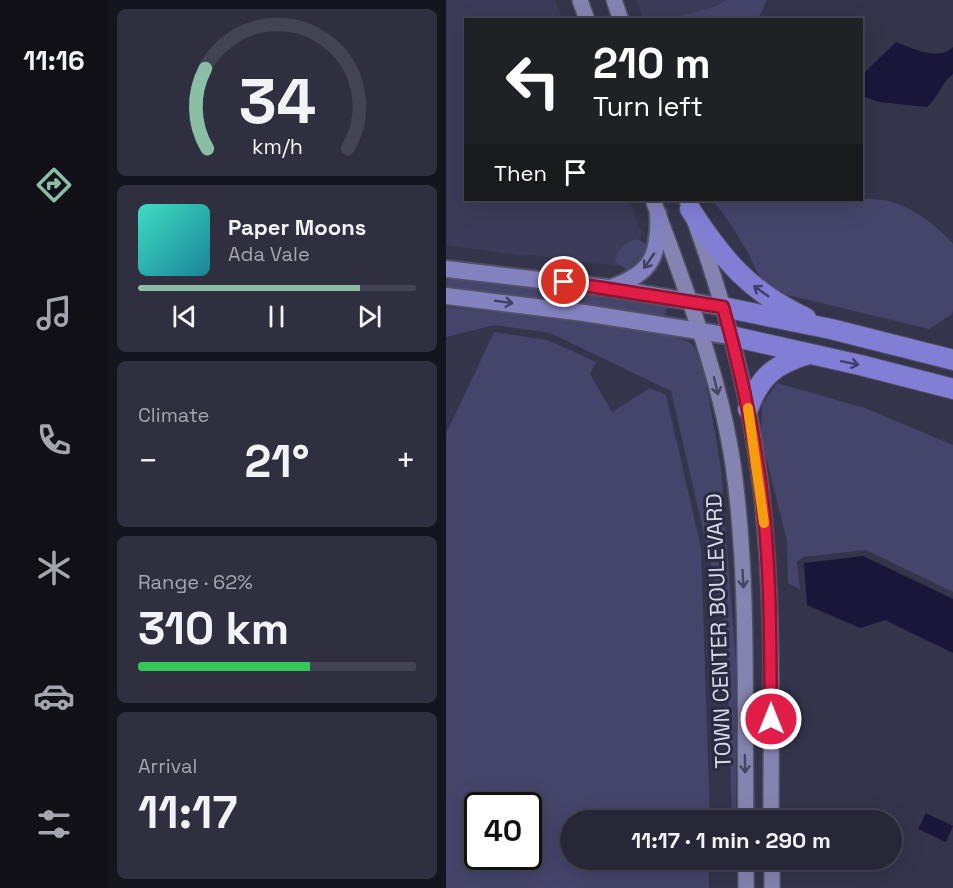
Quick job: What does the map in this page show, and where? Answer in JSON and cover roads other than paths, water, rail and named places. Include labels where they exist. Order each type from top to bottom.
[{"type":"highway","points":[[689,204],[721,255],[747,280],[775,301],[831,329]]},
{"type":"highway","points":[[723,307],[831,329],[953,360]]},
{"type":"highway","points":[[731,336],[953,389]]},
{"type":"highway","points":[[748,409],[761,381],[771,371],[782,363],[809,354]]},
{"type":"main road","points":[[609,288],[637,276],[653,258],[659,232],[656,207]]},
{"type":"main road","points":[[446,270],[609,288],[723,307]]},
{"type":"main road","points":[[446,296],[513,303],[731,336]]},
{"type":"street","points":[[580,0],[586,18]]},
{"type":"street","points":[[614,0],[620,18]]},
{"type":"street","points":[[689,204],[731,336],[748,409],[761,488],[768,567],[772,810]]},
{"type":"street","name":"TOWN CENTER BOULEVARD","points":[[656,207],[712,369],[735,477],[743,583],[746,810]]},
{"type":"street","points":[[746,870],[746,888]]},
{"type":"street","points":[[772,870],[772,888]]}]
